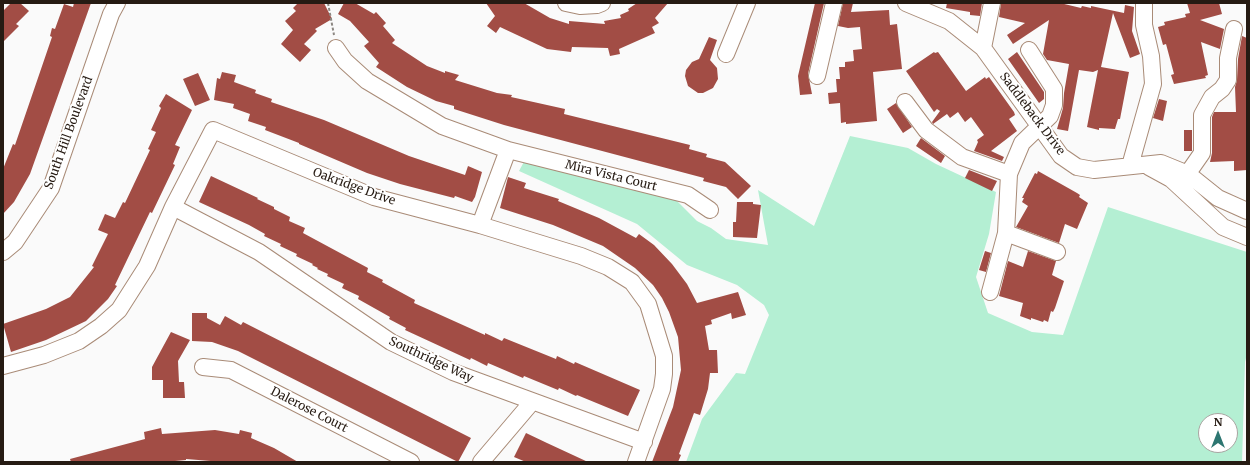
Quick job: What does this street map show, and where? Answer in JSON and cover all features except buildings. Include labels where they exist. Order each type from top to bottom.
[{"type":"street","name":"South Hill Boulevard","points":[[3,252],[15,242],[51,188],[111,14],[117,3]]},
{"type":"street","points":[[566,3],[580,6],[597,5],[602,3]]},
{"type":"street","points":[[726,54],[747,3]]},
{"type":"street","points":[[817,76],[834,3]]},
{"type":"street","name":"Saddleback Drive","points":[[906,3],[949,21],[983,48],[1061,156],[1077,167],[1094,170],[1134,165],[1156,170],[1184,180],[1247,211]]},
{"type":"street","points":[[983,48],[992,3]]},
{"type":"street","points":[[1134,165],[1153,84],[1150,56],[1144,25],[1144,3]]},
{"type":"street","points":[[1184,180],[1202,153],[1202,115],[1212,97],[1222,89],[1228,80],[1228,58],[1234,30]]},
{"type":"street","name":"Mira Vista Court","points":[[336,48],[345,61],[367,81],[403,104],[442,126],[508,150],[688,195],[710,210]]},
{"type":"street","points":[[990,292],[1006,233],[1009,174],[1022,143],[1050,116],[1054,105],[1054,90],[1029,50]]},
{"type":"street","points":[[905,102],[926,130],[962,157],[1009,174]]},
{"type":"street","name":"Oakridge Drive","points":[[3,366],[44,355],[79,340],[101,326],[120,310],[147,266],[173,207],[212,130],[374,197],[480,225],[581,256],[608,267],[632,282],[648,304],[664,356],[662,389],[636,462]]},
{"type":"street","points":[[480,225],[508,150]]},
{"type":"street","name":"Saddleback Drive","points":[[1184,180],[1208,214],[1223,227],[1244,236],[1247,216]]},
{"type":"street","name":"Southridge Way","points":[[173,207],[259,252],[391,342],[453,372],[644,442]]},
{"type":"street","points":[[1006,233],[1058,252]]},
{"type":"street","name":"Dalerose Court","points":[[203,366],[231,370],[411,462]]},
{"type":"street","points":[[482,462],[532,402]]},
{"type":"path","points":[[328,3],[336,48]]},
{"type":"green space","points":[[850,136],[908,148],[936,164],[996,192],[989,234],[976,277],[988,313],[1032,332],[1063,335],[1108,207],[1247,252],[1247,354],[1245,362],[1242,462],[686,462],[702,419],[736,373],[745,374],[769,315],[764,305],[737,285],[687,265],[637,224],[519,171],[526,158],[677,201],[697,221],[711,228],[726,239],[768,245],[758,190],[814,226]]}]
